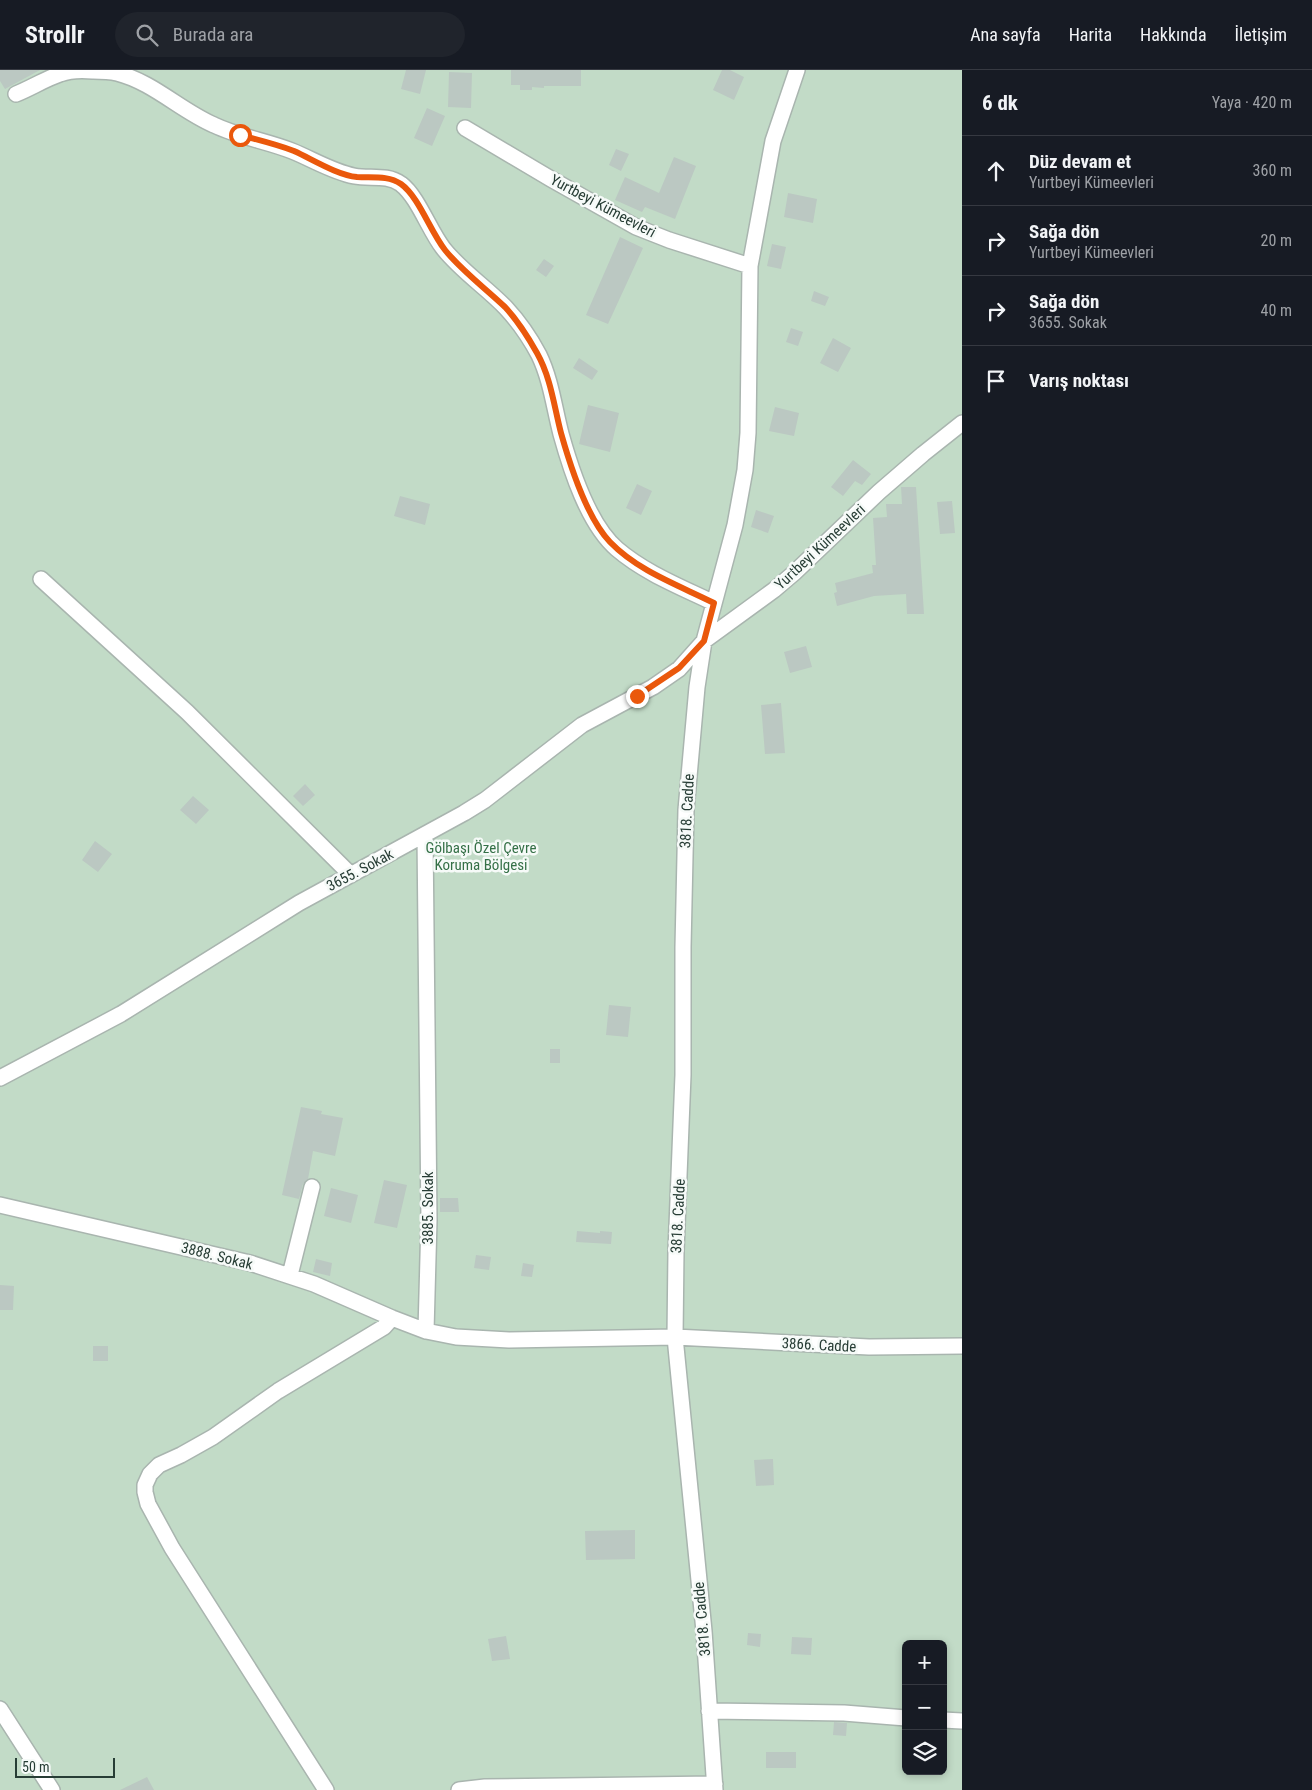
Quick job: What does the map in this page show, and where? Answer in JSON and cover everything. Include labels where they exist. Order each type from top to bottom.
[{"type":"street","points":[[16,94],[62,73],[87,70],[117,73],[140,82],[214,125],[292,151],[355,177],[391,179],[400,183],[415,200],[434,234],[454,261],[505,308],[530,339],[546,374],[561,433],[576,480],[591,515],[601,532],[618,549],[641,566],[714,603]]},
{"type":"street","points":[[704,641],[735,525],[745,470],[748,424],[750,266],[773,141],[797,70]]},
{"type":"street","name":"Yurtbeyi Kümeevleri","points":[[465,128],[641,229],[750,266]]},
{"type":"street","name":"Yurtbeyi Kümeevleri","points":[[704,641],[794,573],[879,492],[962,423]]},
{"type":"street","points":[[40,579],[187,712],[351,875]]},
{"type":"street","name":"3655. Sokak","points":[[0,1078],[121,1014],[299,903],[425,835],[485,800],[582,725],[669,676],[689,659],[704,641]]},
{"type":"street","name":"3818. Cadde","points":[[704,641],[697,687],[686,810],[683,1075],[677,1211],[675,1337],[704,1632],[715,1787]]},
{"type":"street","name":"3885. Sokak","points":[[425,835],[428,1220],[426,1331]]},
{"type":"street","points":[[290,1276],[312,1187]]},
{"type":"street","name":"3888. Sokak","points":[[0,1205],[224,1256],[314,1284],[426,1331]]},
{"type":"street","points":[[326,1790],[172,1548],[148,1504],[145,1492],[150,1474],[159,1465],[213,1437],[278,1391],[384,1327],[392,1318]]},
{"type":"street","points":[[426,1331],[456,1337],[509,1340],[675,1337]]},
{"type":"street","name":"3866. Cadde","points":[[675,1337],[869,1347],[962,1346]]},
{"type":"street","points":[[0,1709],[52,1790]]},
{"type":"street","points":[[710,1711],[844,1713],[902,1718]]},
{"type":"street","points":[[947,1720],[962,1722]]},
{"type":"street","points":[[460,1790],[485,1787],[715,1787]]},
{"type":"green space","name":"Gölbaşı Özel Çevre Koruma Bölgesi","points":[[0,70],[962,70],[962,1790],[0,1790]]},
{"type":"building","points":[[0,70],[40,70],[5,89],[0,81]]},
{"type":"building","points":[[406,70],[426,70],[420,94],[401,89]]},
{"type":"building","points":[[511,70],[581,70],[581,86],[544,86],[544,88],[532,87],[532,90],[520,90],[520,85],[511,85]]},
{"type":"building","points":[[722,70],[730,70],[744,77],[734,100],[713,90]]},
{"type":"building","points":[[449,72],[472,73],[471,108],[448,107]]},
{"type":"building","points":[[427,108],[445,116],[432,146],[414,138]]},
{"type":"building","points":[[616,149],[629,154],[621,171],[609,165]]},
{"type":"building","points":[[674,157],[696,166],[675,219],[645,207],[642,212],[615,200],[625,177],[659,193]]},
{"type":"building","points":[[788,193],[817,199],[813,223],[784,217]]},
{"type":"building","points":[[620,237],[643,248],[608,324],[586,315]]},
{"type":"building","points":[[772,244],[786,247],[781,269],[767,266]]},
{"type":"building","points":[[544,259],[554,266],[546,277],[536,270]]},
{"type":"building","points":[[814,291],[829,297],[825,306],[811,301]]},
{"type":"building","points":[[791,328],[803,332],[798,346],[786,342]]},
{"type":"building","points":[[833,338],[851,348],[838,372],[820,363]]},
{"type":"building","points":[[579,358],[598,371],[592,380],[573,368]]},
{"type":"building","points":[[588,405],[619,413],[610,452],[579,444]]},
{"type":"building","points":[[775,407],[799,413],[794,436],[769,431]]},
{"type":"building","points":[[853,460],[871,474],[862,485],[855,481],[843,496],[831,487]]},
{"type":"building","points":[[637,484],[652,491],[641,515],[626,508]]},
{"type":"building","points":[[901,487],[916,487],[924,614],[907,614],[906,594],[874,596],[837,606],[834,593],[837,592],[835,583],[873,573],[872,565],[876,565],[873,518],[887,517],[886,504],[902,504]]},
{"type":"building","points":[[400,496],[430,504],[425,525],[394,516]]},
{"type":"building","points":[[952,501],[955,533],[940,534],[937,502]]},
{"type":"building","points":[[756,510],[774,516],[768,533],[751,527]]},
{"type":"building","points":[[806,646],[812,667],[790,673],[784,652]]},
{"type":"building","points":[[781,703],[785,753],[765,754],[761,705]]},
{"type":"building","points":[[305,784],[315,795],[303,806],[293,796]]},
{"type":"building","points":[[193,796],[209,810],[196,824],[180,810]]},
{"type":"building","points":[[95,841],[112,854],[98,872],[82,860]]},
{"type":"building","points":[[609,1005],[631,1007],[628,1037],[606,1035]]},
{"type":"building","points":[[550,1049],[560,1049],[560,1063],[550,1063]]},
{"type":"building","points":[[301,1107],[322,1111],[321,1114],[343,1118],[335,1156],[313,1151],[308,1179],[303,1184],[299,1199],[282,1195]]},
{"type":"building","points":[[384,1180],[407,1185],[397,1228],[374,1223]]},
{"type":"building","points":[[331,1188],[358,1195],[351,1223],[324,1216]]},
{"type":"building","points":[[440,1198],[458,1198],[459,1212],[440,1212]]},
{"type":"building","points":[[577,1231],[612,1232],[611,1244],[576,1242]]},
{"type":"building","points":[[476,1255],[491,1257],[489,1270],[474,1268]]},
{"type":"building","points":[[316,1259],[332,1263],[330,1276],[313,1272]]},
{"type":"building","points":[[523,1263],[534,1265],[532,1277],[521,1276]]},
{"type":"building","points":[[0,1285],[14,1286],[13,1310],[0,1310]]},
{"type":"building","points":[[93,1346],[108,1346],[108,1361],[93,1361]]},
{"type":"building","points":[[773,1459],[774,1485],[756,1486],[754,1460]]},
{"type":"building","points":[[635,1530],[635,1559],[586,1560],[585,1531]]},
{"type":"building","points":[[748,1633],[761,1634],[760,1647],[747,1645]]},
{"type":"building","points":[[506,1636],[510,1659],[492,1661],[488,1639]]},
{"type":"building","points":[[792,1637],[812,1638],[811,1655],[791,1654]]},
{"type":"building","points":[[834,1722],[847,1723],[846,1736],[833,1735]]},
{"type":"building","points":[[766,1752],[796,1752],[796,1768],[766,1768]]},
{"type":"building","points":[[147,1777],[154,1790],[120,1790]]},
{"type":"route","points":[[240,135],[273,144],[355,177],[380,177],[400,183],[415,200],[434,234],[454,261],[505,308],[530,339],[546,374],[561,433],[576,480],[591,515],[601,532],[618,549],[649,572],[714,603],[704,641],[679,668],[637,696]]}]
